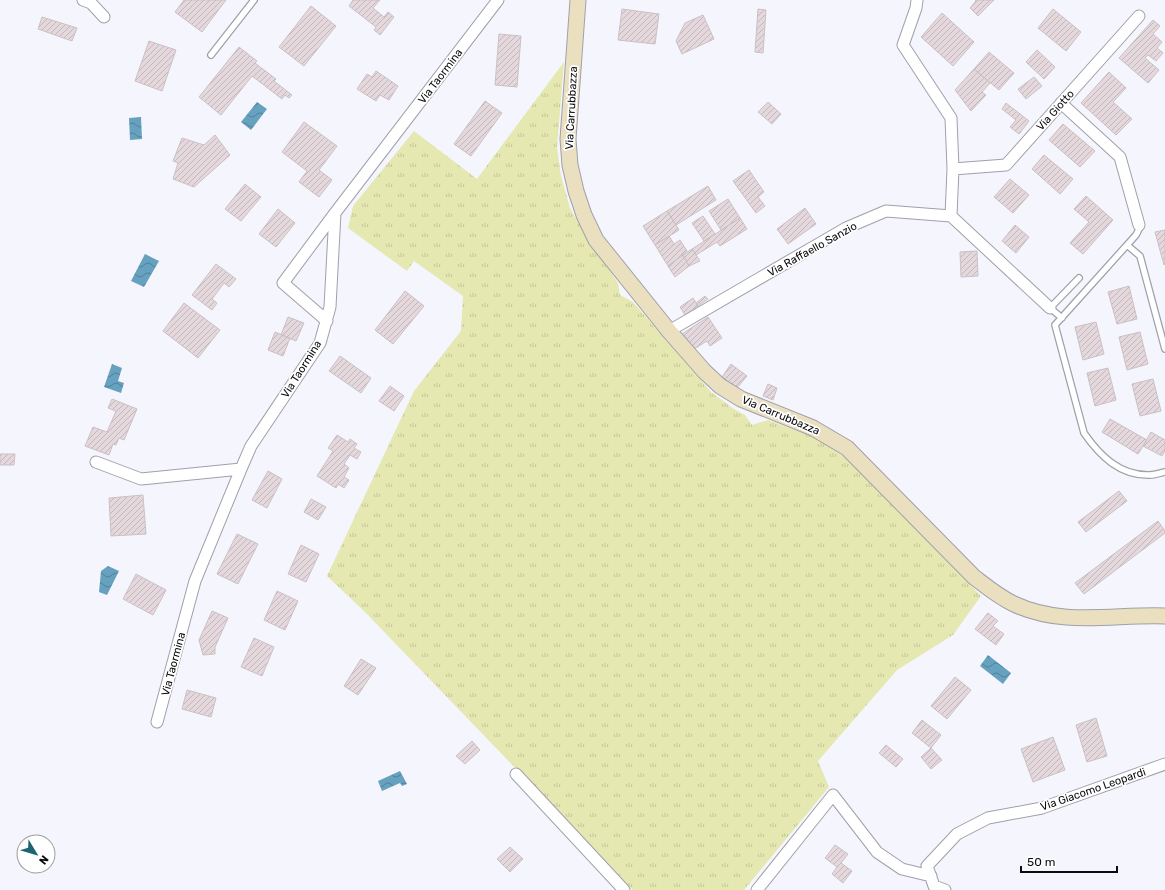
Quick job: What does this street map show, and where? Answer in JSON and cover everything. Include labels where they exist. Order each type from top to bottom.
[{"type":"main road","name":"Via Carrubbazza","points":[[578,0],[568,139],[570,165],[576,191],[584,215],[596,240],[669,331],[704,371],[720,386],[741,399],[813,428],[847,448],[974,577],[998,595],[1015,605],[1061,617],[1086,619],[1146,615],[1165,616]]},
{"type":"street","points":[[83,0],[91,3],[104,17]]},
{"type":"street","name":"Via Taormina","points":[[157,722],[195,581],[241,469],[251,446],[320,343],[330,307],[335,213],[498,0]]},
{"type":"street","points":[[917,0],[916,8],[903,45],[951,118],[953,169],[952,216],[1050,308]]},
{"type":"street","name":"Via Giotto","points":[[953,169],[1006,165],[1139,16]]},
{"type":"street","points":[[1061,103],[1120,157],[1140,225]]},
{"type":"street","name":"Via Raffaello Sanzio","points":[[669,331],[846,228],[886,212],[952,216]]},
{"type":"street","points":[[327,321],[283,283],[335,213]]},
{"type":"street","points":[[96,462],[141,479],[241,469]]},
{"type":"street","name":"Via Giacomo Leopardi","points":[[931,876],[927,866],[956,834],[988,818],[1042,808],[1165,764]]},
{"type":"street","points":[[516,774],[624,890]]},
{"type":"street","points":[[757,890],[833,795],[877,852],[902,869],[931,876],[934,886],[945,890]]},
{"type":"lane","points":[[211,55],[254,0]]},
{"type":"lane","points":[[1140,225],[1136,235],[1055,325],[1084,433],[1094,447],[1106,460],[1137,474],[1150,475],[1165,472]]},
{"type":"lane","points":[[1127,245],[1140,256],[1165,349]]},
{"type":"lane","points":[[1062,318],[1050,308],[1079,278]]},
{"type":"green space","points":[[564,62],[557,148],[561,176],[570,208],[584,233],[618,283],[620,295],[633,302],[711,392],[745,415],[752,425],[768,420],[824,441],[845,458],[981,596],[953,635],[897,670],[818,761],[829,787],[744,890],[633,890],[365,612],[327,576],[414,391],[461,331],[463,296],[414,261],[407,271],[348,228],[353,206],[414,131],[477,179]]},
{"type":"water","points":[[257,102],[267,109],[251,130],[241,122]]},
{"type":"water","points":[[141,117],[142,139],[130,140],[129,118]]},
{"type":"water","points":[[145,254],[159,261],[144,287],[131,281]]},
{"type":"water","points":[[112,364],[122,368],[118,381],[124,383],[121,393],[104,387]]},
{"type":"water","points":[[108,566],[119,571],[107,595],[99,592],[101,571]]},
{"type":"water","points":[[988,655],[1011,673],[1003,684],[980,666]]},
{"type":"water","points":[[400,771],[407,784],[402,786],[400,783],[382,791],[378,781]]},
{"type":"building","points":[[184,0],[226,0],[202,32],[175,12]]},
{"type":"building","points":[[353,0],[380,0],[373,8],[384,17],[388,12],[394,17],[380,35],[374,30],[376,27],[349,6]]},
{"type":"building","points":[[975,0],[994,0],[978,16],[970,8],[976,1]]},
{"type":"building","points":[[311,6],[336,26],[304,66],[279,47]]},
{"type":"building","points":[[622,9],[659,14],[655,44],[618,40]]},
{"type":"building","points":[[758,9],[766,10],[763,53],[755,52]]},
{"type":"building","points":[[1053,9],[1081,32],[1066,51],[1038,28]]},
{"type":"building","points":[[942,13],[974,42],[953,66],[921,37]]},
{"type":"building","points":[[703,15],[714,39],[682,54],[676,41],[685,23]]},
{"type":"building","points":[[42,17],[77,28],[72,41],[38,29]]},
{"type":"building","points":[[1153,20],[1160,26],[1153,34],[1162,42],[1157,48],[1163,53],[1156,61],[1148,55],[1145,58],[1159,70],[1148,83],[1119,58]]},
{"type":"building","points":[[499,34],[521,36],[517,87],[495,85]]},
{"type":"building","points":[[149,41],[176,50],[162,91],[135,81]]},
{"type":"building","points":[[239,47],[257,61],[255,63],[276,79],[274,81],[292,95],[289,98],[285,95],[282,99],[252,76],[221,115],[199,97]]},
{"type":"building","points":[[1037,50],[1055,67],[1044,79],[1026,62]]},
{"type":"building","points":[[989,52],[1014,73],[999,90],[974,69]]},
{"type":"building","points":[[974,69],[990,83],[982,92],[986,95],[971,111],[955,90]]},
{"type":"building","points":[[376,71],[398,86],[389,100],[380,95],[376,101],[357,89],[367,74],[372,77]]},
{"type":"building","points":[[1109,72],[1126,88],[1113,102],[1132,119],[1116,135],[1081,103]]},
{"type":"building","points":[[1034,77],[1042,86],[1026,99],[1018,89]]},
{"type":"building","points":[[485,101],[502,113],[471,156],[454,144]]},
{"type":"building","points":[[768,102],[781,114],[772,124],[758,112]]},
{"type":"building","points":[[1006,103],[1029,121],[1019,134],[1010,127],[1016,120],[1002,109]]},
{"type":"building","points":[[304,122],[337,146],[319,170],[332,180],[319,197],[299,182],[307,171],[282,152]]},
{"type":"building","points":[[1063,124],[1095,151],[1080,167],[1049,140]]},
{"type":"building","points":[[215,135],[230,155],[194,187],[173,179],[178,163],[173,161],[182,138],[204,145]]},
{"type":"building","points":[[1044,155],[1073,179],[1060,194],[1032,169]]},
{"type":"building","points":[[749,170],[764,192],[758,197],[765,206],[756,213],[733,181]]},
{"type":"building","points":[[1010,179],[1029,195],[1013,213],[994,197]]},
{"type":"building","points":[[245,184],[261,197],[241,221],[225,209]]},
{"type":"building","points":[[708,186],[716,200],[676,225],[667,211]]},
{"type":"building","points":[[1086,196],[1113,220],[1083,254],[1070,243],[1089,222],[1074,209]]},
{"type":"building","points":[[728,199],[740,218],[721,230],[709,211]]},
{"type":"building","points":[[805,208],[816,224],[788,244],[777,229]]},
{"type":"building","points":[[278,209],[295,223],[276,247],[259,234]]},
{"type":"building","points":[[667,211],[679,230],[655,245],[643,226]]},
{"type":"building","points":[[703,216],[715,234],[704,241],[692,223]]},
{"type":"building","points":[[740,218],[747,229],[720,246],[717,242],[696,255],[692,249]]},
{"type":"building","points":[[1015,225],[1029,237],[1016,253],[1002,241]]},
{"type":"building","points":[[1165,230],[1165,264],[1164,265],[1155,232]]},
{"type":"building","points":[[669,236],[674,244],[680,240],[687,251],[668,266],[655,245]]},
{"type":"building","points":[[692,249],[700,261],[689,266],[683,255]]},
{"type":"building","points":[[977,251],[978,276],[961,277],[960,252]]},
{"type":"building","points":[[683,255],[689,266],[675,277],[668,266]]},
{"type":"building","points":[[216,264],[236,279],[229,287],[224,283],[212,299],[217,303],[212,310],[192,295]]},
{"type":"building","points":[[1129,286],[1137,319],[1117,324],[1108,292]]},
{"type":"building","points":[[405,291],[424,306],[393,344],[375,330]]},
{"type":"building","points":[[705,296],[708,299],[698,306],[696,303]]},
{"type":"building","points":[[693,298],[698,306],[685,315],[680,307]]},
{"type":"building","points":[[184,303],[220,330],[198,358],[163,331]]},
{"type":"building","points":[[288,317],[304,323],[296,341],[281,335]]},
{"type":"building","points":[[708,317],[722,338],[710,346],[707,341],[694,349],[682,334]]},
{"type":"building","points":[[1096,322],[1104,354],[1083,360],[1075,327]]},
{"type":"building","points":[[275,332],[290,338],[283,356],[268,350]]},
{"type":"building","points":[[1140,332],[1148,364],[1127,370],[1119,337]]},
{"type":"building","points":[[340,356],[371,378],[361,393],[329,371]]},
{"type":"building","points":[[731,364],[747,376],[737,388],[722,377]]},
{"type":"building","points":[[1108,368],[1116,400],[1095,406],[1087,373]]},
{"type":"building","points":[[1153,379],[1161,411],[1140,416],[1132,384]]},
{"type":"building","points":[[768,384],[777,388],[773,400],[763,396]]},
{"type":"building","points":[[390,386],[404,396],[394,411],[379,401]]},
{"type":"building","points":[[112,399],[137,409],[124,440],[119,438],[116,445],[113,444],[109,455],[85,446],[93,427],[107,432],[116,411],[108,408]]},
{"type":"building","points":[[1110,419],[1147,440],[1138,454],[1102,432]]},
{"type":"building","points":[[1151,432],[1165,440],[1165,451],[1162,456],[1143,446]]},
{"type":"building","points":[[337,435],[348,442],[350,439],[357,444],[354,448],[361,452],[357,459],[350,455],[344,464],[349,468],[344,477],[349,480],[344,488],[338,484],[336,488],[317,476],[333,451],[328,448]]},
{"type":"building","points":[[0,454],[15,454],[14,465],[0,465]]},
{"type":"building","points":[[268,471],[282,479],[267,508],[252,500]]},
{"type":"building","points":[[1119,491],[1127,501],[1086,532],[1078,522]]},
{"type":"building","points":[[143,495],[146,534],[111,536],[109,498]]},
{"type":"building","points":[[311,499],[326,507],[318,520],[304,512]]},
{"type":"building","points":[[1158,521],[1165,533],[1084,594],[1075,583]]},
{"type":"building","points":[[237,534],[258,544],[238,584],[217,574]]},
{"type":"building","points":[[301,545],[319,554],[306,582],[288,574]]},
{"type":"building","points":[[136,574],[166,590],[153,615],[123,599]]},
{"type":"building","points":[[277,591],[298,601],[285,630],[264,620]]},
{"type":"building","points":[[212,611],[228,618],[215,647],[215,654],[203,655],[199,640]]},
{"type":"building","points":[[988,613],[998,621],[993,626],[1004,634],[996,645],[975,629]]},
{"type":"building","points":[[254,638],[274,647],[262,676],[241,667]]},
{"type":"building","points":[[361,659],[376,668],[358,695],[344,686]]},
{"type":"building","points":[[955,677],[971,690],[947,719],[931,706]]},
{"type":"building","points":[[187,690],[216,698],[211,717],[182,709]]},
{"type":"building","points":[[1096,718],[1107,756],[1087,762],[1076,725]]},
{"type":"building","points":[[922,720],[941,735],[931,748],[912,733]]},
{"type":"building","points":[[1053,737],[1065,770],[1033,782],[1021,749]]},
{"type":"building","points":[[472,741],[480,750],[465,764],[456,756]]},
{"type":"building","points":[[886,745],[903,759],[896,767],[879,753]]},
{"type":"building","points":[[931,748],[942,760],[931,769],[921,757]]},
{"type":"building","points":[[835,845],[848,854],[841,863],[852,871],[843,883],[832,874],[837,867],[825,858]]},
{"type":"building","points":[[510,847],[523,859],[510,872],[497,859]]}]
